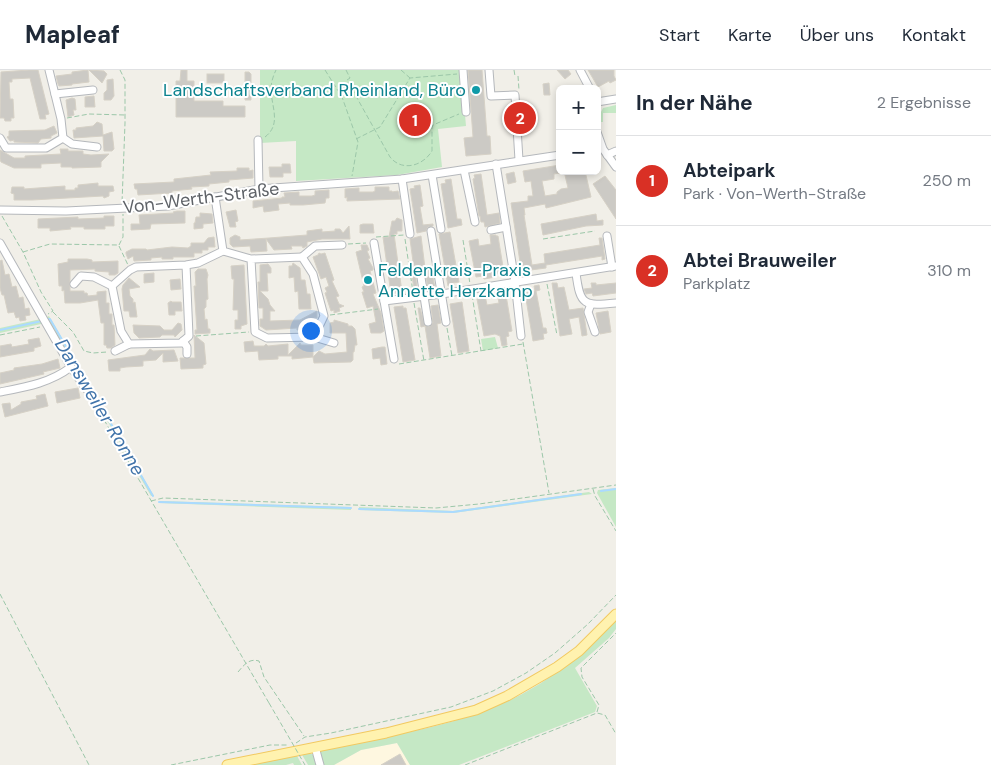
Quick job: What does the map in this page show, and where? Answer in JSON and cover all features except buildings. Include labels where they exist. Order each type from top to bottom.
[{"type":"main road","points":[[227,765],[386,733],[476,710],[507,696],[557,667],[579,651],[616,614]]},
{"type":"street","points":[[49,70],[64,138],[72,144],[97,147]]},
{"type":"street","points":[[489,70],[491,96],[515,95],[519,160]]},
{"type":"street","points":[[580,70],[588,85]]},
{"type":"street","points":[[463,72],[466,112]]},
{"type":"street","points":[[55,94],[93,90]]},
{"type":"street","points":[[601,101],[616,99]]},
{"type":"street","points":[[0,138],[6,148],[46,148],[64,138]]},
{"type":"street","points":[[258,140],[259,189]]},
{"type":"street","points":[[601,141],[607,155],[616,167]]},
{"type":"street","points":[[607,155],[616,152]]},
{"type":"street","name":"Von-Werth-Straße","points":[[0,210],[66,212],[168,206],[259,189],[353,184],[402,179],[556,155]]},
{"type":"street","points":[[496,164],[515,282],[521,336]]},
{"type":"street","points":[[464,170],[475,222]]},
{"type":"street","points":[[432,175],[441,229]]},
{"type":"street","points":[[402,179],[407,235]]},
{"type":"street","points":[[215,197],[223,251]]},
{"type":"street","points":[[491,230],[506,227]]},
{"type":"street","points":[[431,231],[446,322]]},
{"type":"street","points":[[385,304],[614,266],[607,236]]},
{"type":"street","points":[[0,243],[71,367],[86,389]]},
{"type":"street","points":[[374,243],[394,360]]},
{"type":"street","points":[[112,286],[136,267],[186,265],[223,251],[251,259],[302,257],[315,246],[342,245]]},
{"type":"street","points":[[302,257],[313,274],[324,316],[314,337]]},
{"type":"street","points":[[251,259],[255,332],[267,338],[314,337],[334,343]]},
{"type":"street","points":[[186,265],[187,354]]},
{"type":"street","points":[[420,271],[428,322]]},
{"type":"street","points":[[576,273],[582,300],[591,304],[616,303]]},
{"type":"street","points":[[74,284],[81,276],[94,277],[112,286]]},
{"type":"street","points":[[112,286],[121,331],[129,344]]},
{"type":"street","points":[[591,304],[588,312],[595,332]]},
{"type":"street","points":[[115,351],[129,344],[181,343],[186,338]]},
{"type":"street","points":[[0,392],[38,384],[60,376],[71,367]]},
{"type":"street","points":[[315,747],[320,765]]},
{"type":"path","points":[[119,245],[123,238],[125,115],[125,80],[120,70]]},
{"type":"path","points":[[258,140],[269,134],[276,117],[271,90],[276,70]]},
{"type":"path","points":[[325,70],[345,102],[358,142],[352,173],[353,184]]},
{"type":"path","points":[[346,70],[350,78],[347,80],[375,130],[394,163],[400,166],[424,161],[432,151],[433,125],[466,112]]},
{"type":"path","points":[[401,70],[410,78],[463,72]]},
{"type":"path","points":[[514,70],[515,76]]},
{"type":"path","points":[[518,76],[519,94]]},
{"type":"path","points":[[356,139],[380,127],[410,78]]},
{"type":"path","points":[[61,119],[89,114],[125,115]]},
{"type":"path","points":[[0,215],[23,252],[41,292],[53,311],[73,332],[84,351],[93,353],[115,351]]},
{"type":"path","points":[[543,240],[595,231]]},
{"type":"path","points":[[407,235],[424,361]]},
{"type":"path","points":[[342,245],[374,243]]},
{"type":"path","points":[[23,252],[50,244],[119,245]]},
{"type":"path","points":[[119,245],[130,270]]},
{"type":"path","points":[[545,278],[557,335]]},
{"type":"path","points":[[324,316],[385,304]]},
{"type":"path","points":[[43,316],[53,311]]},
{"type":"path","points":[[446,322],[452,356]]},
{"type":"path","points":[[0,335],[48,326]]},
{"type":"path","points":[[186,338],[255,332]]},
{"type":"path","points":[[521,336],[524,344],[549,494]]},
{"type":"path","points":[[394,360],[395,365],[524,344]]},
{"type":"path","points":[[86,389],[305,765]]},
{"type":"path","points":[[152,501],[163,498],[436,508],[616,485]]},
{"type":"path","points":[[593,488],[616,531]]},
{"type":"path","points":[[0,594],[89,765]]},
{"type":"path","points":[[171,765],[270,745],[294,744],[305,736],[421,714],[463,703],[492,691],[526,673],[556,653],[616,596]]},
{"type":"path","points":[[597,713],[599,705],[582,677],[581,668],[616,633]]},
{"type":"path","points":[[238,672],[251,660],[259,662],[264,677],[305,736]]},
{"type":"path","points":[[465,765],[597,713],[605,715],[616,734]]},
{"type":"shaded area","points":[[397,743],[410,765],[334,765],[361,750]]},
{"type":"green space","points":[[260,70],[461,70],[466,126],[438,129],[442,167],[397,175],[296,181],[296,141],[260,143]]},
{"type":"green space","points":[[616,105],[616,113],[603,113],[603,122],[601,122],[601,112],[603,108]]},
{"type":"green space","points":[[49,316],[154,496],[151,496],[47,317]]},
{"type":"green space","points":[[41,319],[41,324],[0,333],[0,328]]},
{"type":"green space","points":[[495,337],[498,348],[483,351],[481,339]]},
{"type":"green space","points":[[616,488],[616,527],[597,493],[598,490]]},
{"type":"green space","points":[[589,492],[592,494],[453,513],[359,510],[359,507],[453,511]]},
{"type":"green space","points":[[160,501],[351,507],[351,510],[159,503]]},
{"type":"green space","points":[[616,619],[616,629],[609,638],[575,668],[597,706],[595,712],[459,765],[410,765],[397,743],[361,750],[334,765],[322,765],[320,753],[322,749],[414,731],[476,714],[505,702],[533,688],[559,670]]},
{"type":"green space","points":[[308,752],[315,756],[318,765],[308,765],[301,753]]},
{"type":"green space","points":[[296,754],[302,765],[294,765],[293,763],[286,765],[243,765]]},
{"type":"waterway","name":"Dansweiler Ronne","points":[[48,319],[50,319],[153,496]]},
{"type":"waterway","name":"Dansweiler Ronne","points":[[0,330],[42,321]]},
{"type":"waterway","name":"Dansweiler Ronne","points":[[601,491],[616,489]]},
{"type":"waterway","name":"Dansweiler Ronne","points":[[359,509],[453,512],[581,494]]},
{"type":"waterway","name":"Dansweiler Ronne","points":[[159,502],[351,508]]},
{"type":"place","name":"Landschaftsverband Rheinland, Büro","points":[[476,90]]},
{"type":"place","name":"Abtei Brauweiler","points":[[520,118]]},
{"type":"place","name":"Abteipark","points":[[415,120]]},
{"type":"place","name":"Feldenkrais-Praxis Annette Herzkamp","points":[[368,280]]}]
